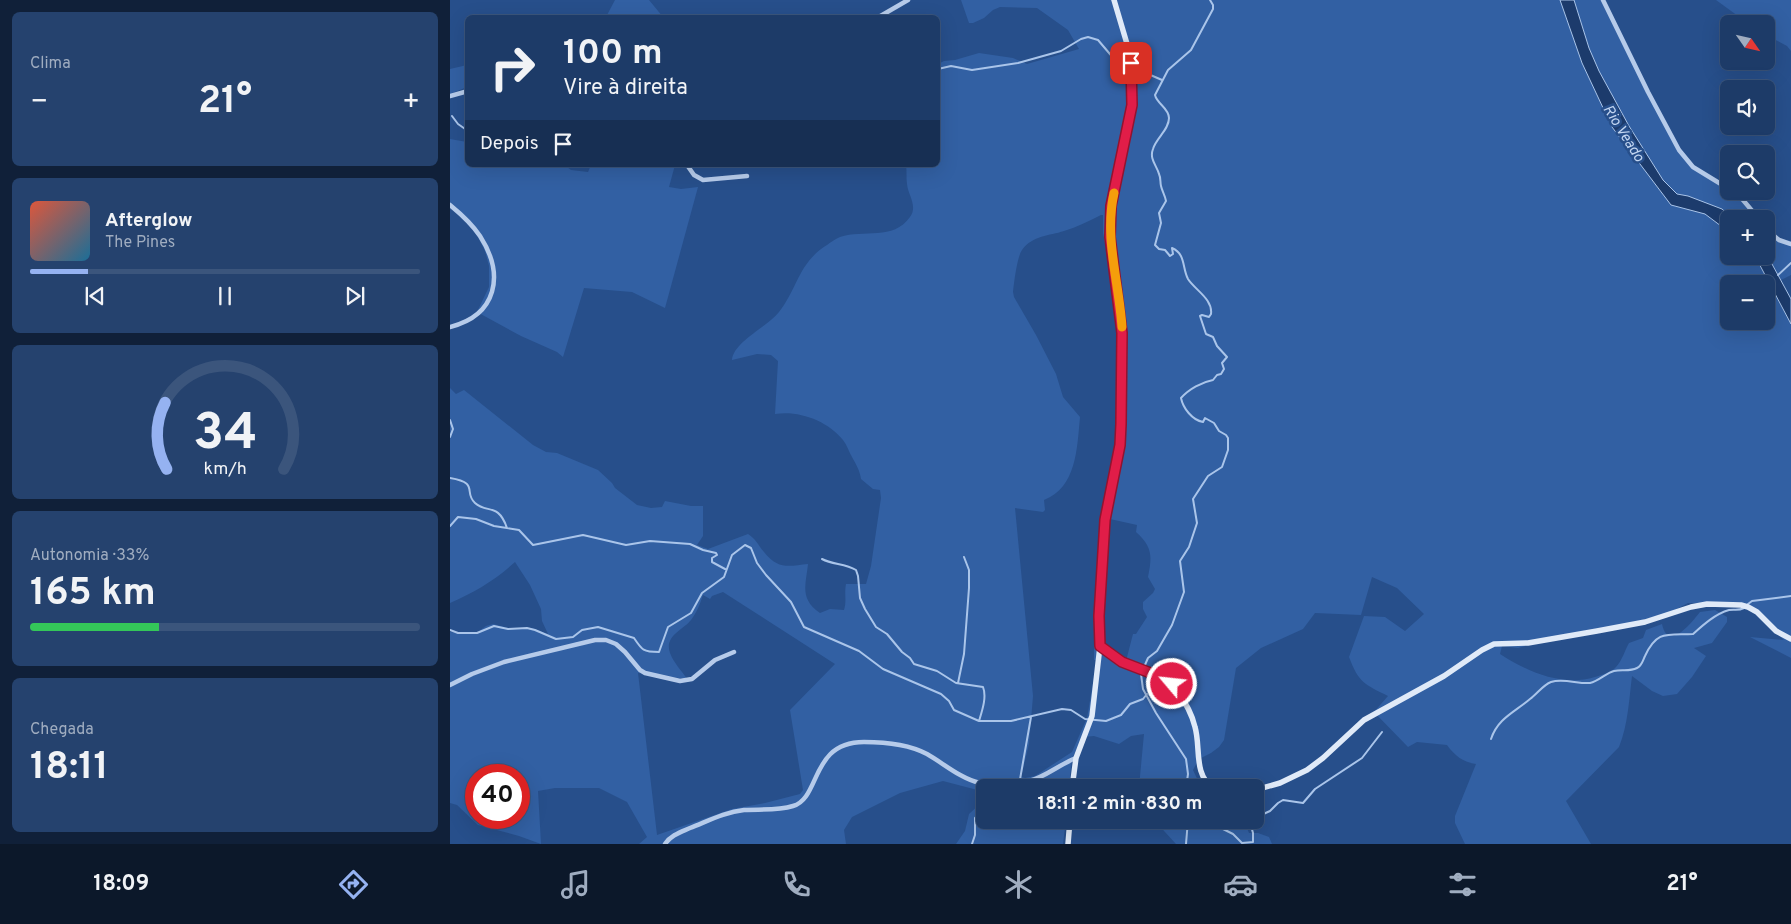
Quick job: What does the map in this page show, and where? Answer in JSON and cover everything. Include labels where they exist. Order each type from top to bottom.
[{"type":"street","points":[[881,15],[908,0]]},
{"type":"street","points":[[1073,779],[1076,758],[1092,716],[1100,646],[1099,616],[1105,520],[1120,445],[1122,333],[1110,237],[1110,222],[1111,206],[1132,105],[1130,54],[1114,0]]},
{"type":"street","points":[[1603,0],[1679,150],[1693,167],[1720,184]]},
{"type":"street","points":[[450,96],[465,92]]},
{"type":"street","points":[[688,167],[694,175],[702,180],[747,176]]},
{"type":"street","points":[[1743,200],[1751,210]]},
{"type":"street","points":[[450,205],[474,227],[481,238],[490,258],[494,280],[492,293],[483,310],[472,319],[450,327]]},
{"type":"street","points":[[1775,237],[1791,244]]},
{"type":"street","points":[[1264,787],[1280,783],[1307,770],[1323,758],[1364,720],[1444,676],[1494,644],[1528,643],[1590,632],[1650,620],[1698,605],[1712,604],[1748,607],[1757,612],[1776,631],[1791,639]]},
{"type":"street","points":[[450,685],[504,662],[595,640],[606,640],[616,644],[638,669],[645,673],[680,681],[692,679],[715,660],[734,652]]},
{"type":"street","points":[[1100,646],[1115,659],[1161,677],[1176,689],[1195,727],[1201,774],[1204,779]]},
{"type":"street","points":[[665,844],[674,835],[729,813],[779,809],[799,804],[827,758],[845,744],[864,742],[911,747],[927,754],[967,778],[982,784],[1029,781],[1076,758]]},
{"type":"street","points":[[1068,844],[1069,829]]},
{"type":"shaded area","points":[[615,0],[649,0],[661,15],[607,15]]},
{"type":"shaded area","points":[[961,0],[1560,0],[1582,63],[1612,127],[1671,205],[1705,214],[1720,225],[1720,265],[1760,265],[1765,275],[1720,275],[1720,330],[1775,330],[1775,294],[1791,324],[1791,658],[1750,637],[1784,640],[1746,606],[1711,603],[1688,603],[1671,612],[1652,618],[1518,648],[1502,646],[1500,654],[1522,667],[1558,679],[1583,680],[1614,669],[1620,662],[1629,643],[1643,638],[1646,630],[1662,624],[1669,636],[1675,636],[1686,628],[1700,612],[1715,610],[1727,617],[1727,622],[1712,643],[1694,648],[1706,656],[1692,677],[1677,694],[1663,696],[1652,691],[1632,676],[1626,721],[1619,747],[1566,801],[1591,844],[1465,844],[1455,823],[1455,816],[1476,764],[1460,758],[1447,745],[1417,742],[1408,747],[1374,712],[1388,696],[1359,678],[1349,657],[1364,616],[1385,617],[1405,631],[1424,614],[1397,588],[1372,577],[1361,615],[1315,613],[1303,629],[1261,648],[1236,668],[1224,740],[1219,747],[1199,759],[1193,770],[1197,779],[1140,779],[1144,734],[1131,736],[1119,744],[1094,736],[1083,737],[1072,759],[1070,779],[976,779],[976,790],[943,781],[900,793],[852,817],[844,830],[846,844],[639,844],[647,837],[627,802],[599,788],[555,788],[538,791],[541,844],[493,829],[530,829],[530,764],[465,764],[465,813],[457,805],[450,803],[450,632],[475,634],[486,626],[493,624],[508,628],[532,628],[548,634],[542,621],[541,609],[530,585],[515,562],[484,585],[450,603],[450,388],[456,394],[464,390],[533,445],[546,452],[557,453],[598,470],[615,488],[637,505],[651,508],[662,507],[665,501],[691,506],[703,506],[703,536],[697,545],[708,549],[748,534],[774,562],[784,566],[808,564],[805,591],[806,597],[813,608],[820,613],[830,609],[844,610],[846,584],[866,584],[871,566],[881,498],[880,490],[873,489],[861,479],[858,468],[844,442],[829,427],[803,415],[775,414],[778,361],[771,355],[757,354],[732,360],[738,347],[779,312],[804,268],[817,252],[840,237],[887,232],[895,229],[910,217],[913,205],[907,184],[906,167],[940,167],[940,63],[979,53],[1013,58],[1027,64],[1079,49],[1068,30],[1037,8],[1000,7],[984,18],[969,23]],"holes":[[[1103,215],[1103,233],[1114,291],[1118,332],[1117,426],[1115,447],[1101,517],[1137,525],[1136,532],[1142,537],[1150,553],[1148,577],[1155,589],[1143,602],[1143,609],[1147,617],[1136,634],[1133,634],[1126,661],[1094,640],[1094,660],[1097,660],[1087,718],[1072,752],[1035,776],[1025,778],[1021,777],[1029,744],[1033,696],[1015,508],[1043,512],[1045,510],[1044,500],[1055,494],[1063,486],[1069,476],[1076,453],[1080,417],[1063,397],[1056,374],[1014,297],[1014,283],[1022,250],[1031,241],[1083,224]],[[723,592],[835,664],[790,710],[803,790],[800,794],[732,809],[657,835],[638,673],[687,679],[671,656],[669,647],[675,634],[688,624],[695,614],[703,595],[710,599],[712,596]]]},
{"type":"shaded area","points":[[1574,0],[1602,0],[1677,150],[1700,171],[1720,182],[1720,200],[1743,200],[1752,210],[1720,211],[1688,196],[1677,194],[1663,180],[1629,126],[1599,71],[1589,48]]},
{"type":"shaded area","points":[[1716,0],[1791,0],[1791,51],[1787,46],[1775,40],[1775,15],[1737,15]]},
{"type":"shaded area","points":[[465,65],[465,88],[450,94],[450,69]]},
{"type":"shaded area","points":[[450,139],[465,142],[465,167],[567,167],[571,170],[588,172],[590,167],[674,167],[669,187],[681,189],[698,187],[665,308],[632,292],[584,288],[563,357],[557,352],[521,336],[477,312],[489,287],[489,266],[485,251],[473,227],[450,206]]},
{"type":"shaded area","points":[[1775,235],[1781,239],[1791,241],[1791,275],[1781,280],[1773,265],[1775,265]]},
{"type":"shaded area","points":[[976,808],[976,829],[1065,829],[1063,844],[956,844],[965,831],[969,814]]},
{"type":"shaded area","points":[[1162,829],[1247,829],[1249,833],[1258,833],[1269,837],[1272,844],[1176,844]]},
{"type":"water","name":"Rio Veado","points":[[1560,0],[1574,0],[1589,48],[1599,71],[1629,126],[1663,180],[1677,194],[1688,196],[1722,209],[1720,210],[1720,225],[1705,214],[1671,205],[1612,127],[1582,63]]},
{"type":"water","points":[[1760,265],[1773,265],[1791,299],[1791,324],[1775,294],[1775,275],[1765,275]]},
{"type":"waterway","points":[[1187,779],[1186,759],[1143,689],[1141,674],[1148,658],[1157,651],[1172,625],[1184,592],[1180,561],[1189,547],[1197,523],[1193,499],[1208,476],[1222,467],[1228,450],[1228,438],[1226,435],[1219,431],[1214,423],[1205,418],[1203,422],[1199,421],[1192,416],[1184,406],[1181,398],[1196,386],[1213,380],[1217,375],[1221,374],[1224,369],[1222,363],[1227,357],[1217,346],[1213,337],[1206,334],[1200,316],[1209,317],[1211,309],[1206,299],[1188,279],[1180,254],[1172,248],[1173,254],[1170,256],[1165,250],[1159,249],[1155,245],[1161,223],[1159,213],[1166,201],[1152,153],[1167,126],[1169,118],[1167,111],[1155,95],[1168,70],[1191,50],[1213,9],[1210,0]]},
{"type":"waterway","points":[[940,69],[951,66],[972,70],[1018,63],[1061,51],[1088,37],[1098,40],[1115,60],[1125,64]]},
{"type":"waterway","points":[[1132,67],[1162,80]]},
{"type":"waterway","points":[[452,116],[465,129]]},
{"type":"waterway","points":[[1778,275],[1791,263]]},
{"type":"waterway","points":[[450,420],[453,429],[450,437]]},
{"type":"waterway","points":[[450,478],[465,482],[475,503],[500,515],[507,528]]},
{"type":"waterway","points":[[450,526],[458,517],[476,519],[494,526],[519,530],[533,545],[583,535],[626,545],[650,541],[690,544],[716,553],[717,555],[712,558],[712,562],[725,569]]},
{"type":"waterway","points":[[450,630],[458,633],[477,633],[494,626],[508,629],[527,628],[556,639],[573,637],[582,630],[598,627],[634,638],[641,648],[646,651],[659,652],[668,627],[691,613],[702,593],[724,577],[732,555],[745,545],[751,548],[757,563],[791,602],[804,627],[859,651],[883,669],[941,694],[949,701],[954,710],[979,721],[1011,721],[1062,709],[1071,710],[1085,719],[1106,721],[1121,715],[1130,704],[1143,699],[1147,694]]},
{"type":"waterway","points":[[958,683],[964,654],[969,588],[969,570],[964,557]]},
{"type":"waterway","points":[[822,559],[856,570],[860,598],[876,627],[887,634],[914,664],[937,671],[956,683],[983,687],[984,700],[979,721]]},
{"type":"waterway","points":[[1748,604],[1752,601],[1791,596]]},
{"type":"waterway","points":[[1491,739],[1502,721],[1548,683],[1556,681],[1590,683],[1614,671],[1634,669],[1640,666],[1649,648],[1659,638],[1670,635],[1693,634],[1719,614],[1729,610],[1744,608]]},
{"type":"waterway","points":[[1020,779],[1031,717]]},
{"type":"waterway","points":[[1264,814],[1283,800],[1303,803],[1315,789],[1362,758],[1382,732]]},
{"type":"waterway","points":[[972,844],[975,835],[976,817]]},
{"type":"waterway","points":[[1186,844],[1187,829]]},
{"type":"waterway","points":[[1223,829],[1233,834],[1242,843],[1253,842],[1252,829]]},
{"type":"slow traffic","points":[[1114,193],[1111,206],[1110,237],[1122,327]]},
{"type":"route","points":[[1131,63],[1132,105],[1111,206],[1110,222],[1110,237],[1122,333],[1121,424],[1120,445],[1105,520],[1102,549],[1099,616],[1100,646],[1115,659],[1128,666],[1161,677],[1172,684]]}]
